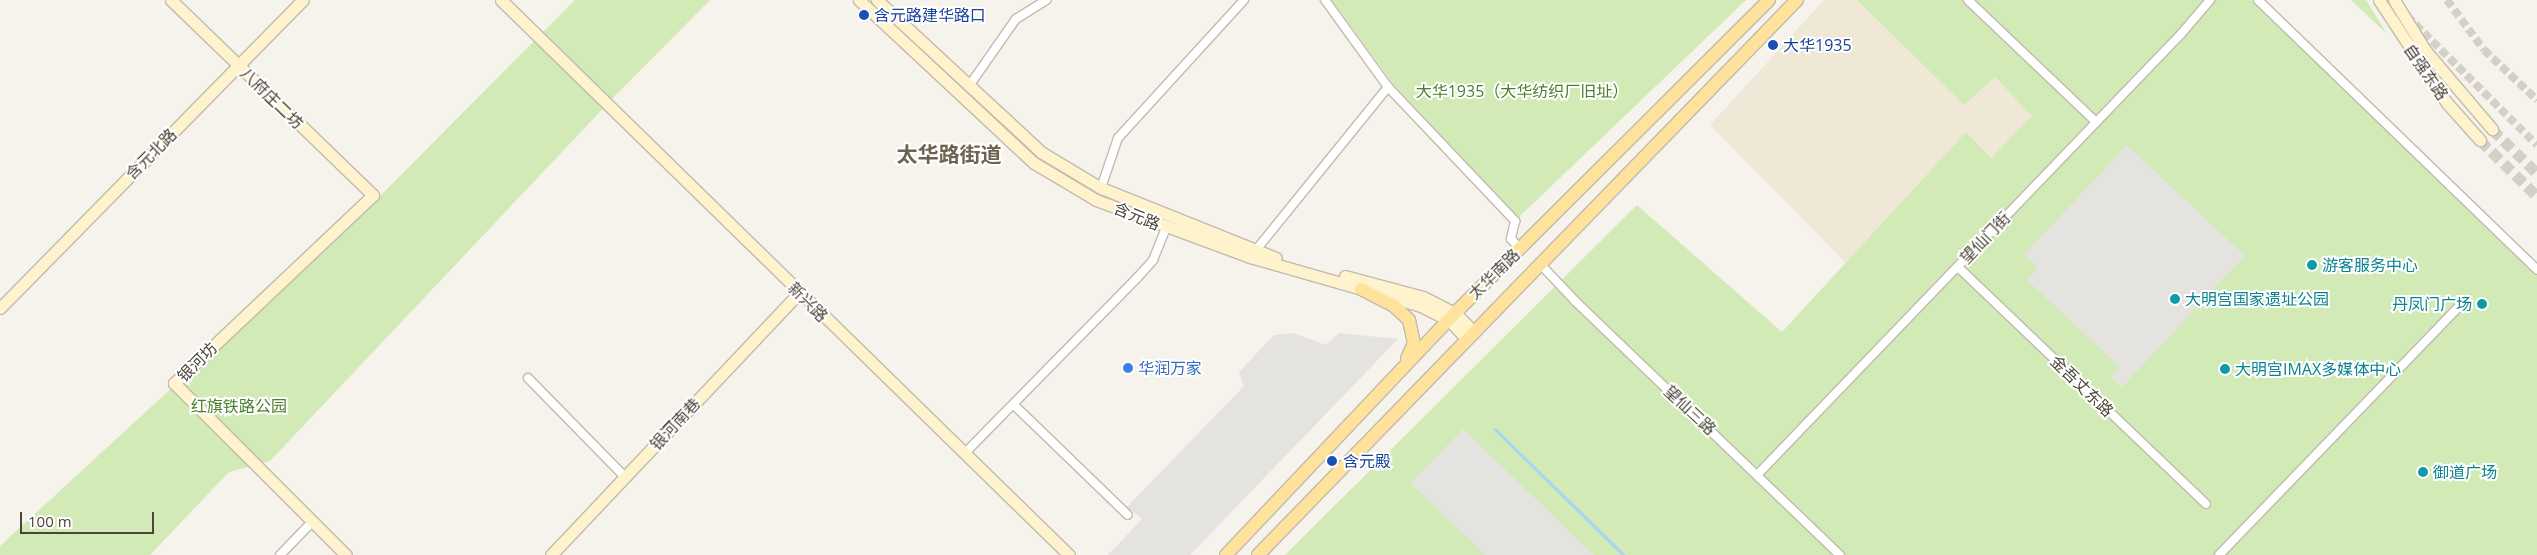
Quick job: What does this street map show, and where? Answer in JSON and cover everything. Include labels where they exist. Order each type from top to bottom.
[{"type":"main road","name":"太华南路","points":[[1226,555],[1452,316],[1769,0]]},
{"type":"main road","name":"太华南路","points":[[1258,555],[1797,0]]},
{"type":"main road","points":[[1360,288],[1393,305],[1410,320],[1414,343],[1401,371]]},
{"type":"street","name":"八府庄二坊","points":[[171,0],[373,195]]},
{"type":"street","name":"含元北路","points":[[2,304],[303,0]]},
{"type":"street","name":"新兴路","points":[[501,0],[1069,555]]},
{"type":"street","name":"含元路","points":[[859,0],[1034,163],[1096,200],[1166,228],[1250,257],[1452,316]]},
{"type":"street","name":"含元路","points":[[877,0],[1041,152],[1101,188],[1256,250],[1423,297],[1452,316],[1471,335]]},
{"type":"street","points":[[969,86],[1016,19],[1047,0]]},
{"type":"street","points":[[1101,188],[1118,138],[1244,0]]},
{"type":"street","points":[[1325,0],[1388,86],[1515,221],[1511,239],[1520,249]]},
{"type":"street","points":[[1968,0],[2096,122]]},
{"type":"street","name":"望仙门街","points":[[1758,474],[2181,34],[2210,0]]},
{"type":"street","points":[[2258,0],[2537,269]]},
{"type":"street","name":"自强东路","points":[[2379,0],[2447,103],[2480,140]]},
{"type":"street","name":"自强东路","points":[[2394,0],[2425,50],[2459,94],[2492,130]]},
{"type":"street","points":[[1256,250],[1388,86]]},
{"type":"street","name":"银河坊","points":[[346,555],[174,382],[373,195]]},
{"type":"street","points":[[964,454],[1014,405],[1153,260],[1166,228]]},
{"type":"street","name":"望仙三路","points":[[1540,264],[1576,302],[1758,474],[1840,555]]},
{"type":"street","name":"金吾丈东路","points":[[1958,267],[2206,504]]},
{"type":"street","name":"银河南巷","points":[[551,555],[799,293]]},
{"type":"street","points":[[2219,555],[2462,303]]},
{"type":"street","points":[[528,378],[625,477]]},
{"type":"street","points":[[1014,405],[1128,515]]},
{"type":"street","points":[[280,555],[312,522]]},
{"type":"shaded area","points":[[1824,0],[1857,0],[1964,105],[1995,77],[2033,116],[1991,158],[1966,132],[1846,263],[1710,125]]},
{"type":"shaded area","points":[[2127,145],[2245,256],[2122,387],[2111,377],[2120,367],[2027,280],[2038,268],[2024,255]]},
{"type":"shaded area","points":[[1293,333],[1326,345],[1339,333],[1398,339],[1190,555],[1108,555],[1142,519],[1127,507],[1244,386],[1239,372],[1274,335]]},
{"type":"shaded area","points":[[1463,429],[1594,555],[1485,555],[1411,483]]},
{"type":"green space","name":"红旗铁路公园","points":[[575,0],[710,0],[613,98],[270,461],[229,472],[150,555],[0,555],[0,546],[376,200]]},
{"type":"green space","name":"大华1935（大华纺织厂旧址）","points":[[1332,0],[1746,0],[1518,218],[1394,85]]},
{"type":"green space","name":"大明宫国家遗址公园","points":[[1857,0],[2263,0],[2537,265],[2537,555],[1285,555],[1637,205],[1782,332],[1966,132],[1991,158],[2032,116],[1995,77],[1964,105]]},
{"type":"green space","points":[[2351,0],[2366,0],[2387,34]]},
{"type":"waterway","points":[[1495,429],[1624,555]]},
{"type":"tunnel","points":[[2447,0],[2484,50],[2537,100]]},
{"type":"tunnel","points":[[2407,16],[2537,145]]},
{"type":"tunnel","points":[[2492,129],[2537,173]]},
{"type":"tunnel","points":[[2480,140],[2537,196]]},
{"type":"place","name":"含元路建华路口","points":[[864,15]]},
{"type":"place","name":"大华1935","points":[[1773,45]]},
{"type":"place","name":"游客服务中心","points":[[2312,265]]},
{"type":"place","name":"大明宫国家遗址公园","points":[[2175,299]]},
{"type":"place","name":"丹凤门广场","points":[[2482,304]]},
{"type":"place","name":"华润万家","points":[[1128,368]]},
{"type":"place","name":"大明宫IMAX多媒体中心","points":[[2225,369]]},
{"type":"place","name":"含元殿","points":[[1332,461]]},
{"type":"place","name":"御道广场","points":[[2423,472]]},
{"type":"district","name":"太华路街道","points":[[949,154]]}]
